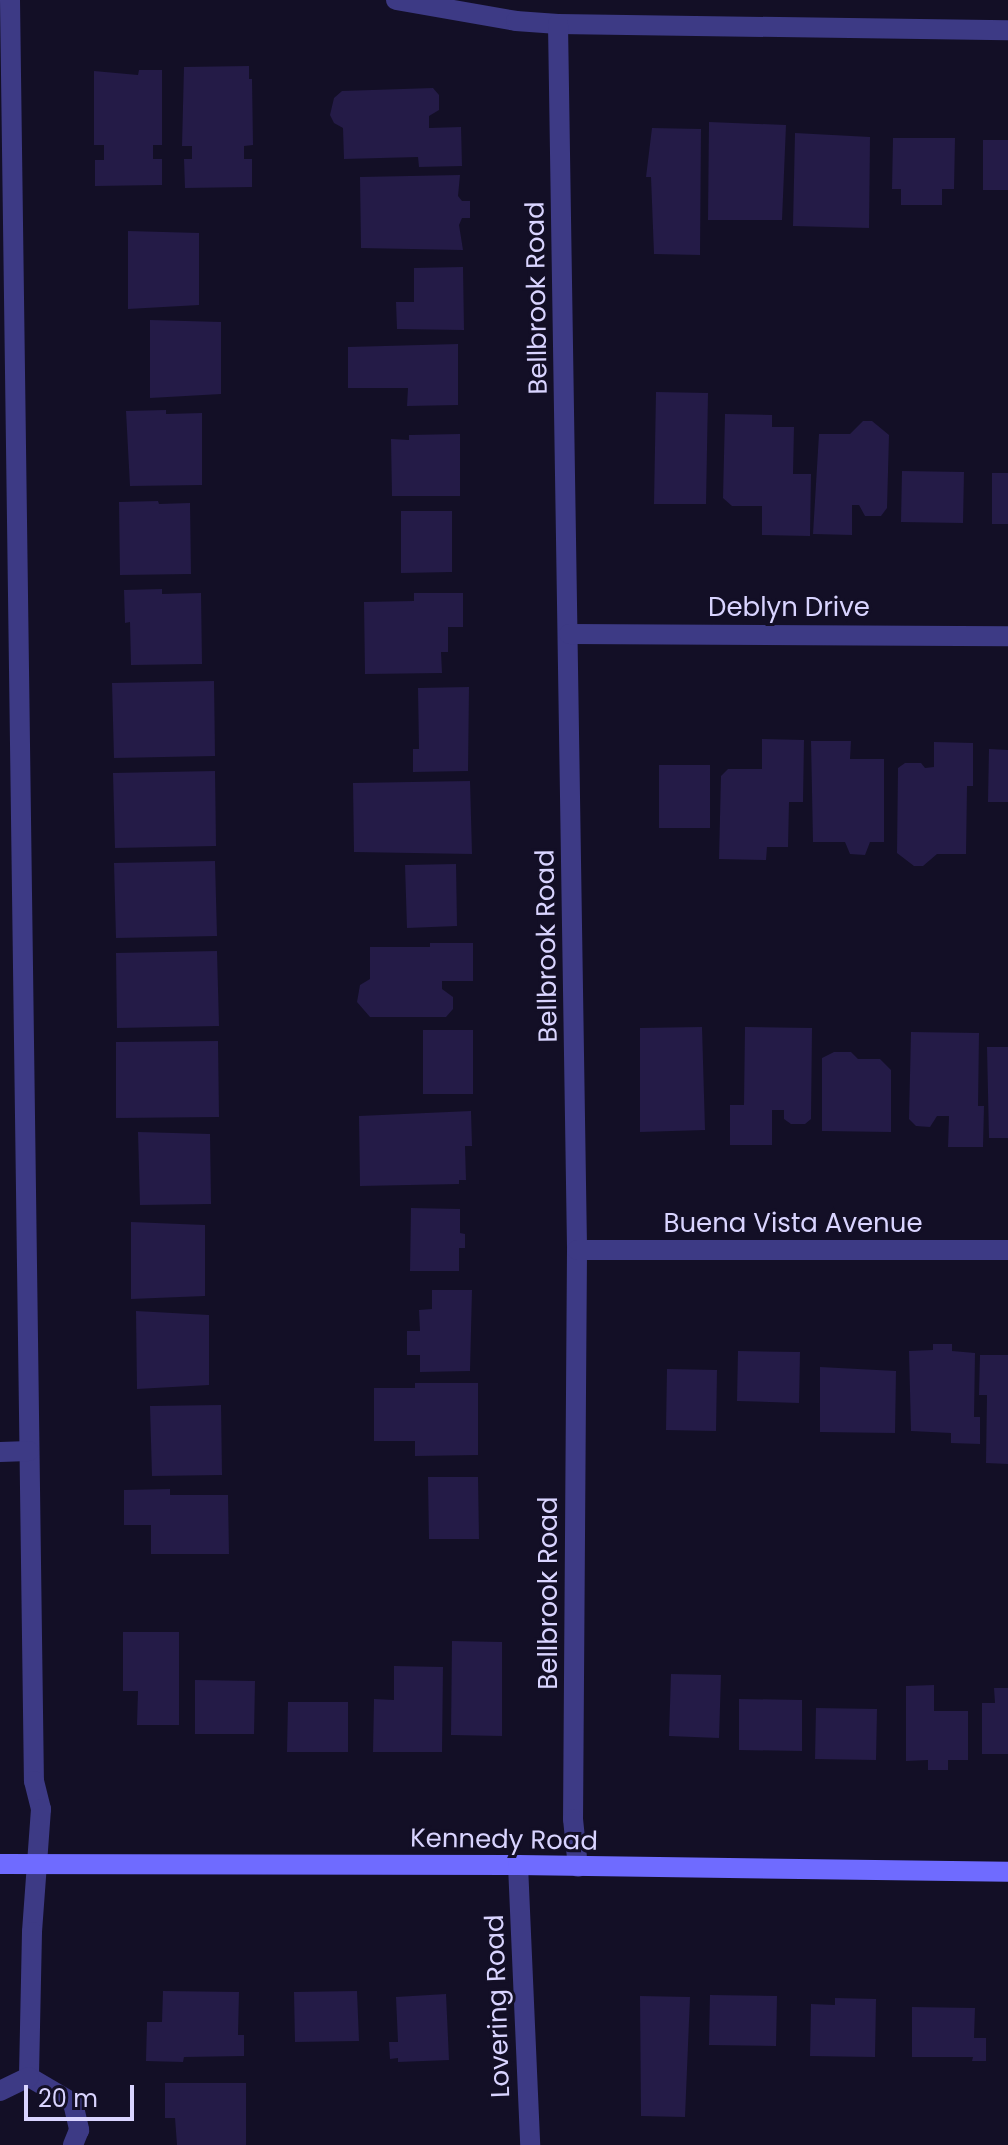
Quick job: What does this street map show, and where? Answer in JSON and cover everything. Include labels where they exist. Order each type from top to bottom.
[{"type":"main road","name":"Kennedy Road","points":[[0,1864],[518,1865],[1008,1872]]},
{"type":"street","points":[[10,0],[34,1781],[41,1809],[35,1863],[29,2077]]},
{"type":"street","points":[[396,0],[516,21],[558,24],[1008,30]]},
{"type":"street","name":"Bellbrook Road","points":[[558,24],[577,1250],[573,1819],[578,1867]]},
{"type":"street","name":"Deblyn Drive","points":[[569,634],[1008,636]]},
{"type":"street","name":"Buena Vista Avenue","points":[[577,1250],[1008,1250]]},
{"type":"street","points":[[0,1452],[29,1451]]},
{"type":"street","name":"Lovering Road","points":[[518,1865],[530,2145]]},
{"type":"street","points":[[0,2091],[29,2077]]},
{"type":"street","points":[[29,2077],[73,2103],[79,2130],[73,2145]]},
{"type":"building","points":[[249,66],[253,145],[244,146],[244,159],[252,159],[252,187],[185,188],[184,159],[192,159],[192,146],[182,146],[184,67]]},
{"type":"building","points":[[139,70],[162,70],[162,145],[153,145],[153,159],[162,159],[162,185],[95,186],[95,160],[104,160],[104,145],[94,145],[94,71],[138,75]]},
{"type":"building","points":[[433,88],[439,95],[439,110],[429,116],[429,128],[461,127],[462,166],[419,167],[418,157],[344,159],[343,128],[334,123],[330,115],[334,98],[342,91]]},
{"type":"building","points":[[709,122],[786,125],[782,220],[708,220]]},
{"type":"building","points":[[652,128],[701,129],[700,255],[654,254],[651,177],[646,177]]},
{"type":"building","points":[[795,133],[870,137],[869,228],[793,226]]},
{"type":"building","points":[[893,138],[955,138],[954,189],[942,189],[942,205],[901,205],[901,189],[892,189]]},
{"type":"building","points":[[983,140],[1008,140],[1008,190],[983,190]]},
{"type":"building","points":[[460,175],[458,196],[462,201],[470,201],[470,218],[462,218],[459,225],[463,250],[361,248],[360,177]]},
{"type":"building","points":[[128,231],[199,233],[199,305],[128,309]]},
{"type":"building","points":[[463,267],[464,330],[397,329],[396,302],[414,302],[414,268]]},
{"type":"building","points":[[150,320],[221,322],[221,394],[150,398]]},
{"type":"building","points":[[458,344],[458,405],[407,406],[408,388],[348,388],[348,347]]},
{"type":"building","points":[[656,392],[708,393],[706,504],[654,504]]},
{"type":"building","points":[[166,410],[166,414],[202,413],[202,485],[130,486],[126,411]]},
{"type":"building","points":[[725,414],[772,415],[772,427],[794,427],[793,474],[811,474],[810,536],[762,535],[762,506],[732,506],[723,498]]},
{"type":"building","points":[[863,421],[872,421],[889,435],[887,508],[881,516],[865,516],[859,505],[852,505],[852,535],[813,534],[819,434],[850,434]]},
{"type":"building","points":[[460,434],[460,496],[392,496],[391,439],[409,440],[409,435]]},
{"type":"building","points":[[902,471],[964,472],[963,523],[901,522]]},
{"type":"building","points":[[992,473],[1008,473],[1008,524],[992,524]]},
{"type":"building","points":[[158,501],[159,504],[190,503],[191,574],[120,575],[119,502]]},
{"type":"building","points":[[401,511],[452,511],[452,572],[401,573]]},
{"type":"building","points":[[162,589],[162,594],[201,593],[202,664],[131,665],[130,622],[125,623],[124,590]]},
{"type":"building","points":[[414,593],[463,593],[463,627],[448,627],[448,652],[441,652],[442,673],[365,674],[364,602],[414,601]]},
{"type":"building","points":[[214,681],[215,756],[114,758],[112,683]]},
{"type":"building","points":[[469,687],[468,771],[413,772],[413,749],[419,749],[418,688]]},
{"type":"building","points":[[762,739],[804,740],[803,802],[789,802],[788,847],[767,847],[766,860],[719,859],[721,776],[728,769],[762,769]]},
{"type":"building","points":[[811,741],[851,741],[850,759],[884,759],[884,842],[870,842],[865,855],[850,854],[845,842],[813,842]]},
{"type":"building","points":[[934,742],[973,743],[973,786],[967,786],[966,854],[937,854],[923,866],[914,866],[897,853],[898,768],[905,763],[934,767]]},
{"type":"building","points":[[989,749],[1008,750],[1008,802],[988,802]]},
{"type":"building","points":[[659,765],[710,765],[710,828],[659,828]]},
{"type":"building","points":[[215,771],[216,846],[115,848],[113,773]]},
{"type":"building","points":[[470,781],[472,854],[354,852],[353,783]]},
{"type":"building","points":[[215,861],[217,936],[116,938],[114,863]]},
{"type":"building","points":[[456,864],[457,926],[407,928],[405,865]]},
{"type":"building","points":[[430,943],[473,943],[473,981],[442,981],[442,989],[453,997],[453,1009],[446,1017],[370,1017],[357,1002],[360,985],[370,979],[370,947],[430,947]]},
{"type":"building","points":[[217,951],[219,1026],[117,1028],[116,953]]},
{"type":"building","points":[[702,1027],[705,1130],[640,1132],[640,1028]]},
{"type":"building","points":[[745,1027],[812,1028],[811,1119],[805,1124],[791,1124],[784,1119],[784,1110],[772,1110],[772,1145],[730,1145],[730,1105],[744,1105]]},
{"type":"building","points":[[423,1030],[473,1030],[473,1094],[423,1094]]},
{"type":"building","points":[[911,1032],[979,1033],[978,1106],[984,1106],[983,1147],[948,1147],[949,1116],[937,1116],[930,1127],[916,1126],[909,1119]]},
{"type":"building","points":[[218,1041],[219,1117],[116,1118],[116,1042]]},
{"type":"building","points":[[987,1047],[1008,1047],[1008,1138],[989,1138]]},
{"type":"building","points":[[834,1052],[851,1052],[858,1059],[880,1059],[891,1070],[891,1132],[822,1131],[822,1058]]},
{"type":"building","points":[[471,1111],[472,1146],[465,1146],[466,1180],[459,1180],[459,1184],[360,1186],[359,1116]]},
{"type":"building","points":[[138,1132],[210,1134],[211,1204],[140,1205]]},
{"type":"building","points":[[411,1208],[460,1209],[460,1233],[465,1234],[465,1248],[459,1248],[459,1271],[410,1271]]},
{"type":"building","points":[[131,1222],[205,1225],[205,1296],[131,1299]]},
{"type":"building","points":[[432,1290],[472,1290],[470,1371],[420,1372],[420,1355],[407,1355],[407,1331],[420,1331],[419,1310],[432,1309]]},
{"type":"building","points":[[136,1311],[209,1315],[209,1385],[137,1389]]},
{"type":"building","points":[[933,1344],[952,1344],[952,1351],[975,1353],[974,1417],[980,1417],[980,1444],[951,1443],[951,1433],[911,1431],[909,1351],[933,1350]]},
{"type":"building","points":[[738,1351],[800,1352],[799,1403],[737,1401]]},
{"type":"building","points":[[980,1355],[1008,1355],[1008,1464],[986,1463],[987,1395],[979,1395]]},
{"type":"building","points":[[820,1367],[896,1371],[895,1433],[820,1432]]},
{"type":"building","points":[[667,1369],[717,1370],[716,1431],[666,1430]]},
{"type":"building","points":[[415,1383],[478,1383],[478,1455],[415,1456],[415,1441],[374,1441],[374,1388],[415,1388]]},
{"type":"building","points":[[221,1405],[222,1475],[152,1476],[150,1406]]},
{"type":"building","points":[[428,1477],[478,1477],[479,1539],[429,1539]]},
{"type":"building","points":[[170,1489],[170,1495],[228,1495],[229,1554],[151,1554],[151,1525],[124,1525],[124,1490]]},
{"type":"building","points":[[123,1632],[179,1632],[179,1725],[137,1725],[138,1691],[123,1691]]},
{"type":"building","points":[[452,1641],[502,1642],[502,1736],[451,1735]]},
{"type":"building","points":[[394,1666],[443,1667],[442,1752],[373,1752],[374,1699],[394,1700]]},
{"type":"building","points":[[671,1674],[721,1675],[719,1738],[669,1736]]},
{"type":"building","points":[[195,1680],[255,1681],[254,1734],[195,1734]]},
{"type":"building","points":[[934,1685],[934,1711],[968,1711],[968,1760],[948,1760],[948,1770],[928,1770],[928,1760],[906,1761],[906,1686]]},
{"type":"building","points":[[994,1688],[1008,1688],[1008,1754],[982,1754],[982,1703],[995,1703]]},
{"type":"building","points":[[739,1699],[802,1700],[802,1751],[739,1750]]},
{"type":"building","points":[[288,1702],[348,1702],[348,1752],[287,1752]]},
{"type":"building","points":[[816,1708],[877,1709],[876,1760],[815,1759]]},
{"type":"building","points":[[163,1991],[239,1992],[238,2035],[244,2035],[244,2056],[184,2057],[183,2062],[146,2061],[147,2022],[162,2022]]},
{"type":"building","points":[[357,1991],[359,2041],[295,2042],[294,1992]]},
{"type":"building","points":[[446,1994],[449,2060],[398,2062],[398,2058],[390,2059],[389,2042],[398,2042],[396,1997]]},
{"type":"building","points":[[710,1995],[777,1996],[776,2046],[709,2045]]},
{"type":"building","points":[[640,1996],[690,1997],[685,2117],[641,2116]]},
{"type":"building","points":[[835,1998],[876,1999],[875,2057],[810,2056],[811,2004],[835,2005]]},
{"type":"building","points":[[912,2007],[975,2008],[974,2038],[986,2038],[986,2061],[972,2061],[973,2057],[912,2057]]},
{"type":"building","points":[[165,2083],[246,2083],[246,2145],[177,2145],[175,2118],[165,2118]]}]
